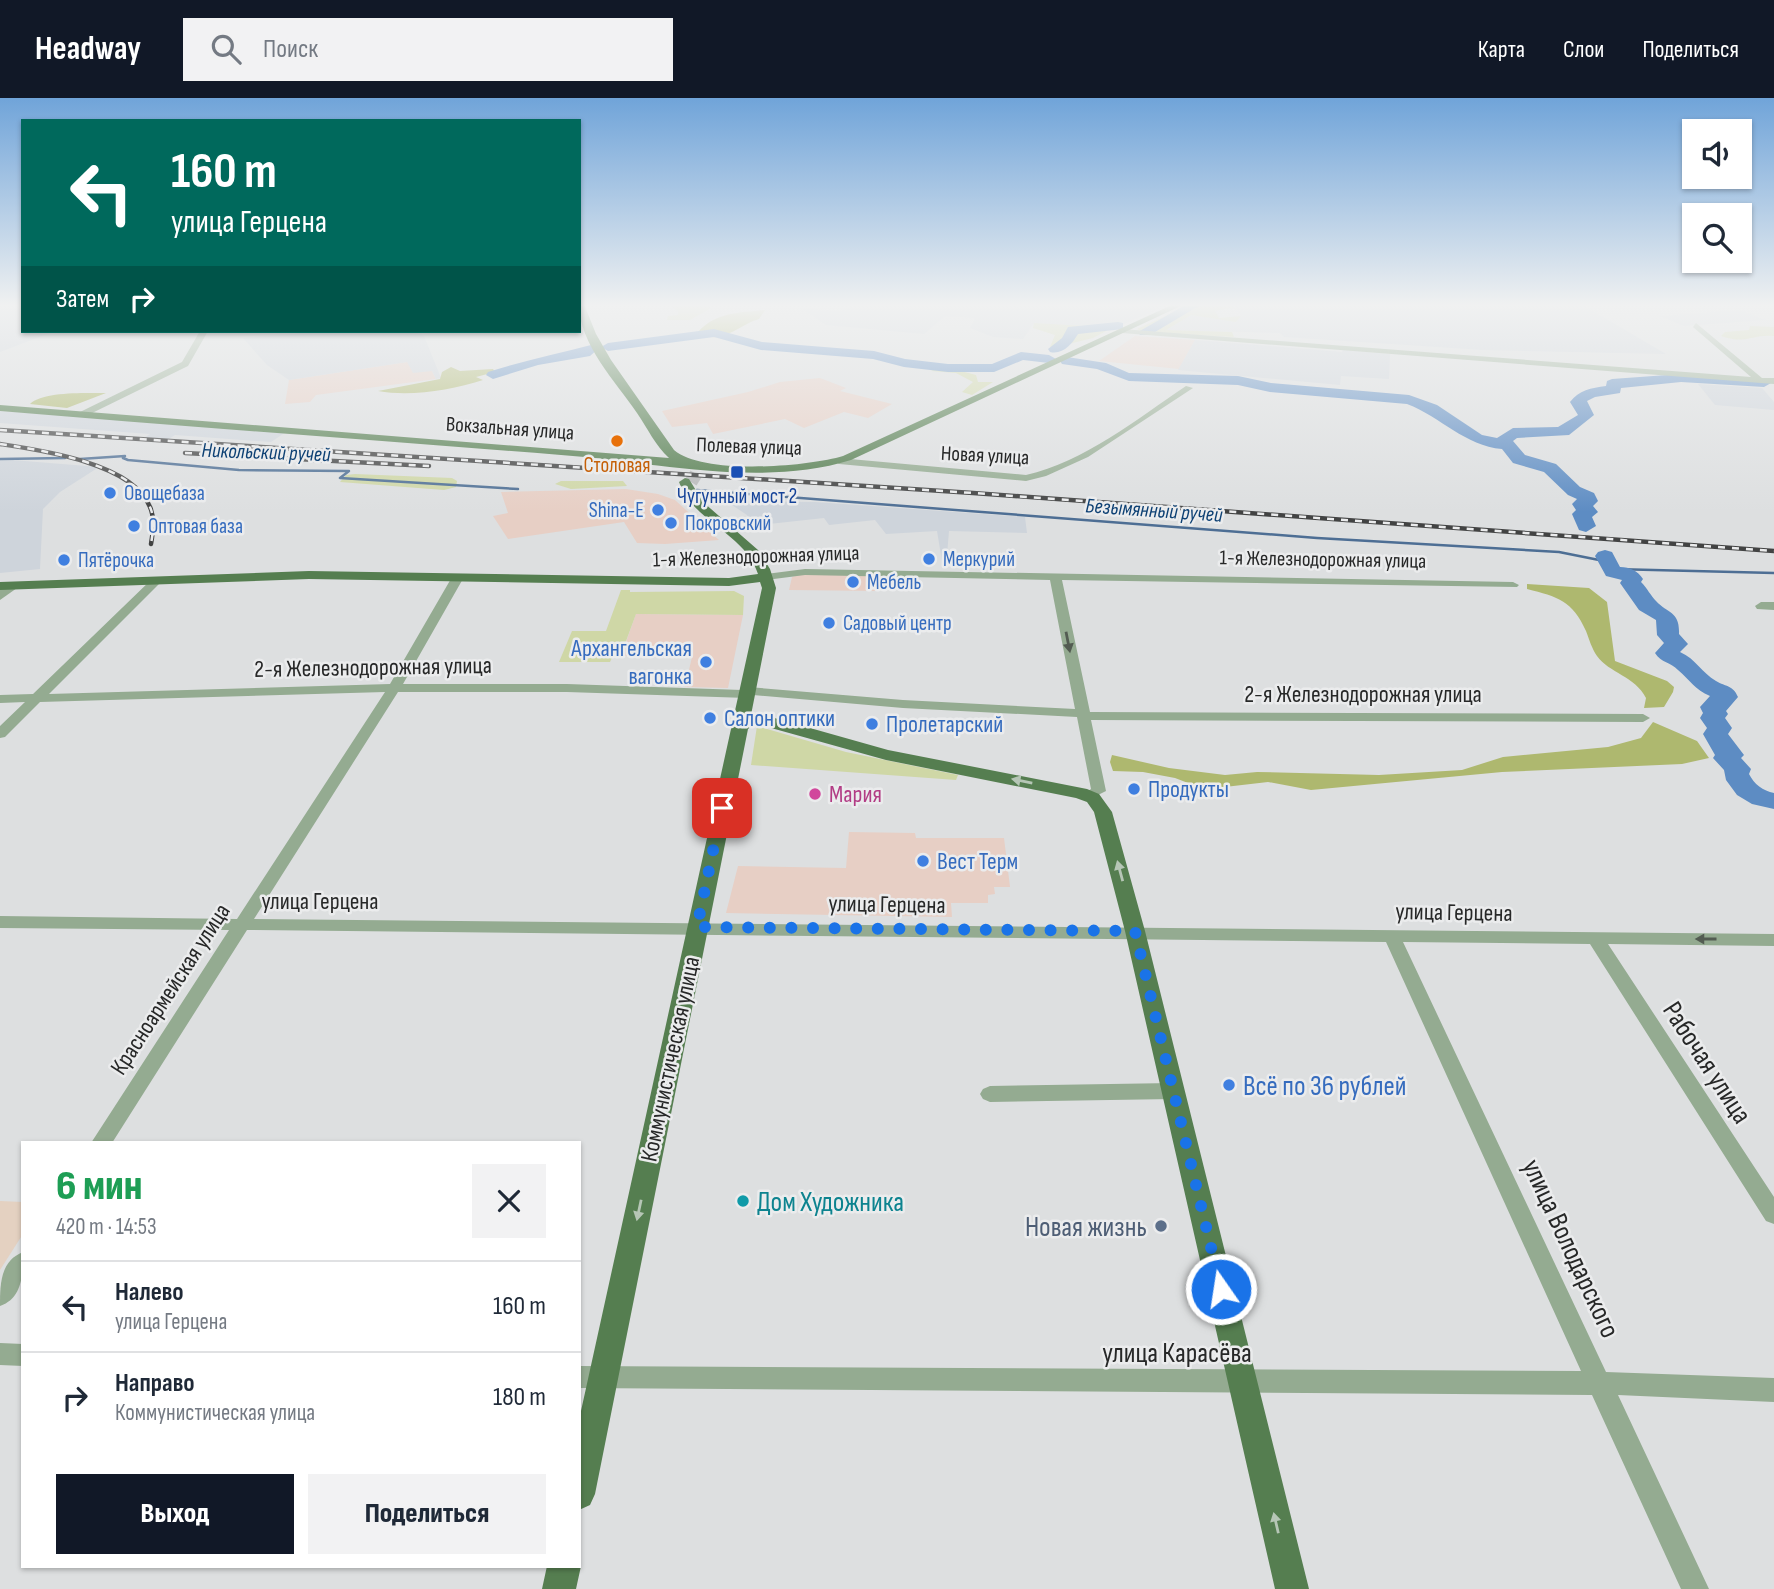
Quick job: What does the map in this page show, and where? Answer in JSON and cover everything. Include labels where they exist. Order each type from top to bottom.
[{"type":"main road","points":[[614,374],[663,447],[688,476],[691,498],[745,543],[761,562],[766,577]]},
{"type":"main road","name":"Полевая улица","points":[[688,476],[726,465],[792,469],[839,461],[1029,374]]},
{"type":"main road","name":"Вокзальная улица","points":[[0,408],[617,455],[652,459],[688,476]]},
{"type":"main road","points":[[617,455],[652,455],[660,453],[663,447]]},
{"type":"main road","points":[[688,476],[710,467],[726,465]]},
{"type":"main road","name":"1-я Железнодорожная улица","points":[[6,586],[309,575],[729,582],[766,577]]},
{"type":"main road","name":"Коммунистическая улица","points":[[581,1476],[592,1377],[697,927],[769,588],[766,577]]},
{"type":"main road","points":[[747,694],[761,713],[785,727]]},
{"type":"main road","points":[[739,728],[752,719],[886,755],[1094,793],[1103,812],[1135,931],[1292,1589]]},
{"type":"main road","points":[[559,1589],[564,1568]]},
{"type":"street","points":[[83,414],[165,374]]},
{"type":"street","points":[[1676,374],[1774,381]]},
{"type":"street","points":[[1753,374],[1760,380]]},
{"type":"street","name":"Новая улица","points":[[839,461],[1026,478],[1040,477],[1189,388]]},
{"type":"street","name":"1-я Железнодорожная улица","points":[[766,577],[805,572],[1513,585]]},
{"type":"street","points":[[1055,575],[1083,714],[1094,793]]},
{"type":"street","name":"Красноармейская улица","points":[[102,1141],[394,688],[458,577]]},
{"type":"street","points":[[0,734],[157,580]]},
{"type":"street","points":[[0,596],[6,586]]},
{"type":"street","name":"2-я Железнодорожная улица","points":[[0,699],[394,688],[567,688],[747,694],[1083,714],[1643,718]]},
{"type":"street","name":"улица Герцена","points":[[0,922],[1135,931],[1774,940]]},
{"type":"street","name":"улица Володарского","points":[[1391,935],[1695,1589]]},
{"type":"street","name":"Рабочая улица","points":[[1596,939],[1774,1215]]},
{"type":"street","points":[[989,1094],[1173,1091]]},
{"type":"street","points":[[0,1296],[21,1265]]},
{"type":"street","points":[[0,1354],[21,1355]]},
{"type":"street","name":"улица Карасёва","points":[[592,1377],[1600,1383],[1774,1390]]},
{"type":"shaded area","points":[[280,374],[331,374],[289,380]]},
{"type":"shaded area","points":[[331,374],[433,374],[436,379],[316,395],[310,402],[285,404],[289,380]]},
{"type":"shaded area","points":[[1217,374],[1389,374],[1389,379],[1341,376],[1340,385]]},
{"type":"shaded area","points":[[820,378],[846,388],[840,391],[892,404],[868,418],[844,412],[804,428],[785,419],[713,434],[707,423],[672,427],[662,411],[780,382]]},
{"type":"shaded area","points":[[1698,384],[1762,388],[1774,402],[1774,410],[1715,405]]},
{"type":"shaded area","points":[[0,411],[289,430],[271,442],[175,435],[167,440],[144,438],[150,434],[0,423]]},
{"type":"shaded area","points":[[0,459],[99,467],[60,492],[43,509],[40,569],[0,573]]},
{"type":"shaded area","points":[[626,489],[658,494],[675,500],[719,540],[637,543],[624,522],[508,539],[493,516],[508,513],[501,492]]},
{"type":"shaded area","points":[[726,501],[815,502],[1025,517],[1027,533],[949,531],[946,567],[943,567],[937,531],[886,534],[875,520],[829,525],[824,518],[759,525],[761,528],[755,529],[747,515]]},
{"type":"shaded area","points":[[802,574],[882,576],[880,591],[789,590],[792,577]]},
{"type":"shaded area","points":[[636,614],[743,615],[728,688],[685,687],[692,657],[621,656]]},
{"type":"shaded area","points":[[849,832],[915,833],[916,838],[1004,838],[1010,887],[994,887],[995,894],[988,895],[988,903],[951,903],[952,917],[726,913],[738,866],[846,868]]},
{"type":"shaded area","points":[[0,1201],[21,1202],[21,1237],[0,1270]]},
{"type":"green space","points":[[442,374],[489,374],[476,377],[483,380],[458,387],[417,393],[378,391],[440,379]]},
{"type":"green space","points":[[957,374],[976,375],[978,382],[993,382],[972,395],[962,392],[973,382]]},
{"type":"green space","points":[[106,393],[67,408],[30,404],[55,395]]},
{"type":"green space","points":[[346,475],[452,478],[457,481],[456,487],[444,490],[340,482]]},
{"type":"green space","points":[[561,481],[623,481],[627,486],[571,489],[555,484]]},
{"type":"green space","points":[[1527,584],[1589,588],[1607,602],[1615,661],[1667,681],[1674,687],[1664,707],[1644,708],[1646,698],[1641,691],[1597,656],[1575,612],[1563,601],[1527,589]]},
{"type":"green space","points":[[621,590],[734,591],[744,596],[743,615],[636,614],[622,652],[614,653],[610,662],[559,662],[572,631],[606,631]]},
{"type":"green space","points":[[1653,722],[1697,741],[1709,758],[1682,764],[1502,772],[1311,790],[1268,782],[1216,788],[1196,786],[1175,778],[1143,772],[1113,771],[1110,762],[1112,755],[1169,768],[1225,775],[1257,772],[1379,775],[1462,770],[1503,757],[1608,747],[1641,738]]},
{"type":"green space","points":[[757,726],[846,752],[958,775],[956,780],[751,765]]},
{"type":"waterway","points":[[493,375],[497,374]]},
{"type":"waterway","points":[[1118,374],[1146,379],[1238,381],[1270,387],[1409,400],[1431,408],[1477,439],[1500,443]]},
{"type":"waterway","points":[[1500,443],[1513,433],[1563,432],[1586,415],[1578,402],[1581,398],[1595,392],[1615,390],[1612,384],[1681,378],[1764,383]]},
{"type":"waterway","points":[[1500,443],[1508,445],[1519,459],[1550,468],[1574,491],[1588,497],[1589,501],[1581,504],[1589,512],[1581,514],[1586,526]]},
{"type":"waterway","name":"Никольский ручей","points":[[80,459],[125,456],[123,458],[128,460],[239,470],[349,471],[340,478],[518,489]]},
{"type":"waterway","name":"Никольский ручей","points":[[0,459],[65,458]]},
{"type":"waterway","name":"Безымянный ручей","points":[[697,490],[1317,538],[1559,552],[1609,562]]},
{"type":"waterway","points":[[1605,556],[1613,572],[1625,573],[1633,579],[1630,583],[1644,597],[1647,605],[1667,620],[1668,635],[1677,644],[1667,655],[1684,662],[1706,686],[1725,693],[1726,697],[1719,700],[1720,705],[1712,707],[1716,714],[1712,718],[1720,728],[1715,734],[1721,747],[1731,755],[1726,758],[1738,769],[1736,774],[1742,785],[1756,796],[1774,801]]},
{"type":"waterway","points":[[1613,569],[1774,573]]},
{"type":"tunnel","points":[[691,482],[696,474]]},
{"type":"railway","points":[[0,430],[973,493],[1774,551]]},
{"type":"railway","points":[[0,444],[84,461],[125,479],[140,492],[152,511],[151,544]]},
{"type":"railway","points":[[185,453],[429,466]]},
{"type":"place","name":"Столовая","points":[[617,441]]},
{"type":"place","name":"Чугунный мост 2","points":[[737,472]]},
{"type":"place","name":"Овощебаза","points":[[110,493]]},
{"type":"place","name":"Shina-E","points":[[658,510]]},
{"type":"place","name":"Покровский","points":[[671,523]]},
{"type":"place","name":"Оптовая база","points":[[134,526]]},
{"type":"place","name":"Меркурий","points":[[929,559]]},
{"type":"place","name":"Пятёрочка","points":[[64,560]]},
{"type":"place","name":"Мебель","points":[[853,582]]},
{"type":"place","name":"Садовый центр","points":[[829,623]]},
{"type":"place","name":"Архангельская вагонка","points":[[706,662]]},
{"type":"place","name":"Салон оптики","points":[[710,718]]},
{"type":"place","name":"Пролетарский","points":[[872,724]]},
{"type":"place","name":"Продукты","points":[[1134,789]]},
{"type":"place","name":"Мария","points":[[815,794]]},
{"type":"place","name":"Вест Терм","points":[[923,861]]},
{"type":"place","name":"Всё по 36 рублей","points":[[1229,1085]]},
{"type":"place","name":"Дом Художника","points":[[743,1201]]},
{"type":"place","name":"Новая жизнь","points":[[1161,1226]]},
{"type":"route","points":[[722,808],[697,927],[1135,931],[1221,1289]]}]
